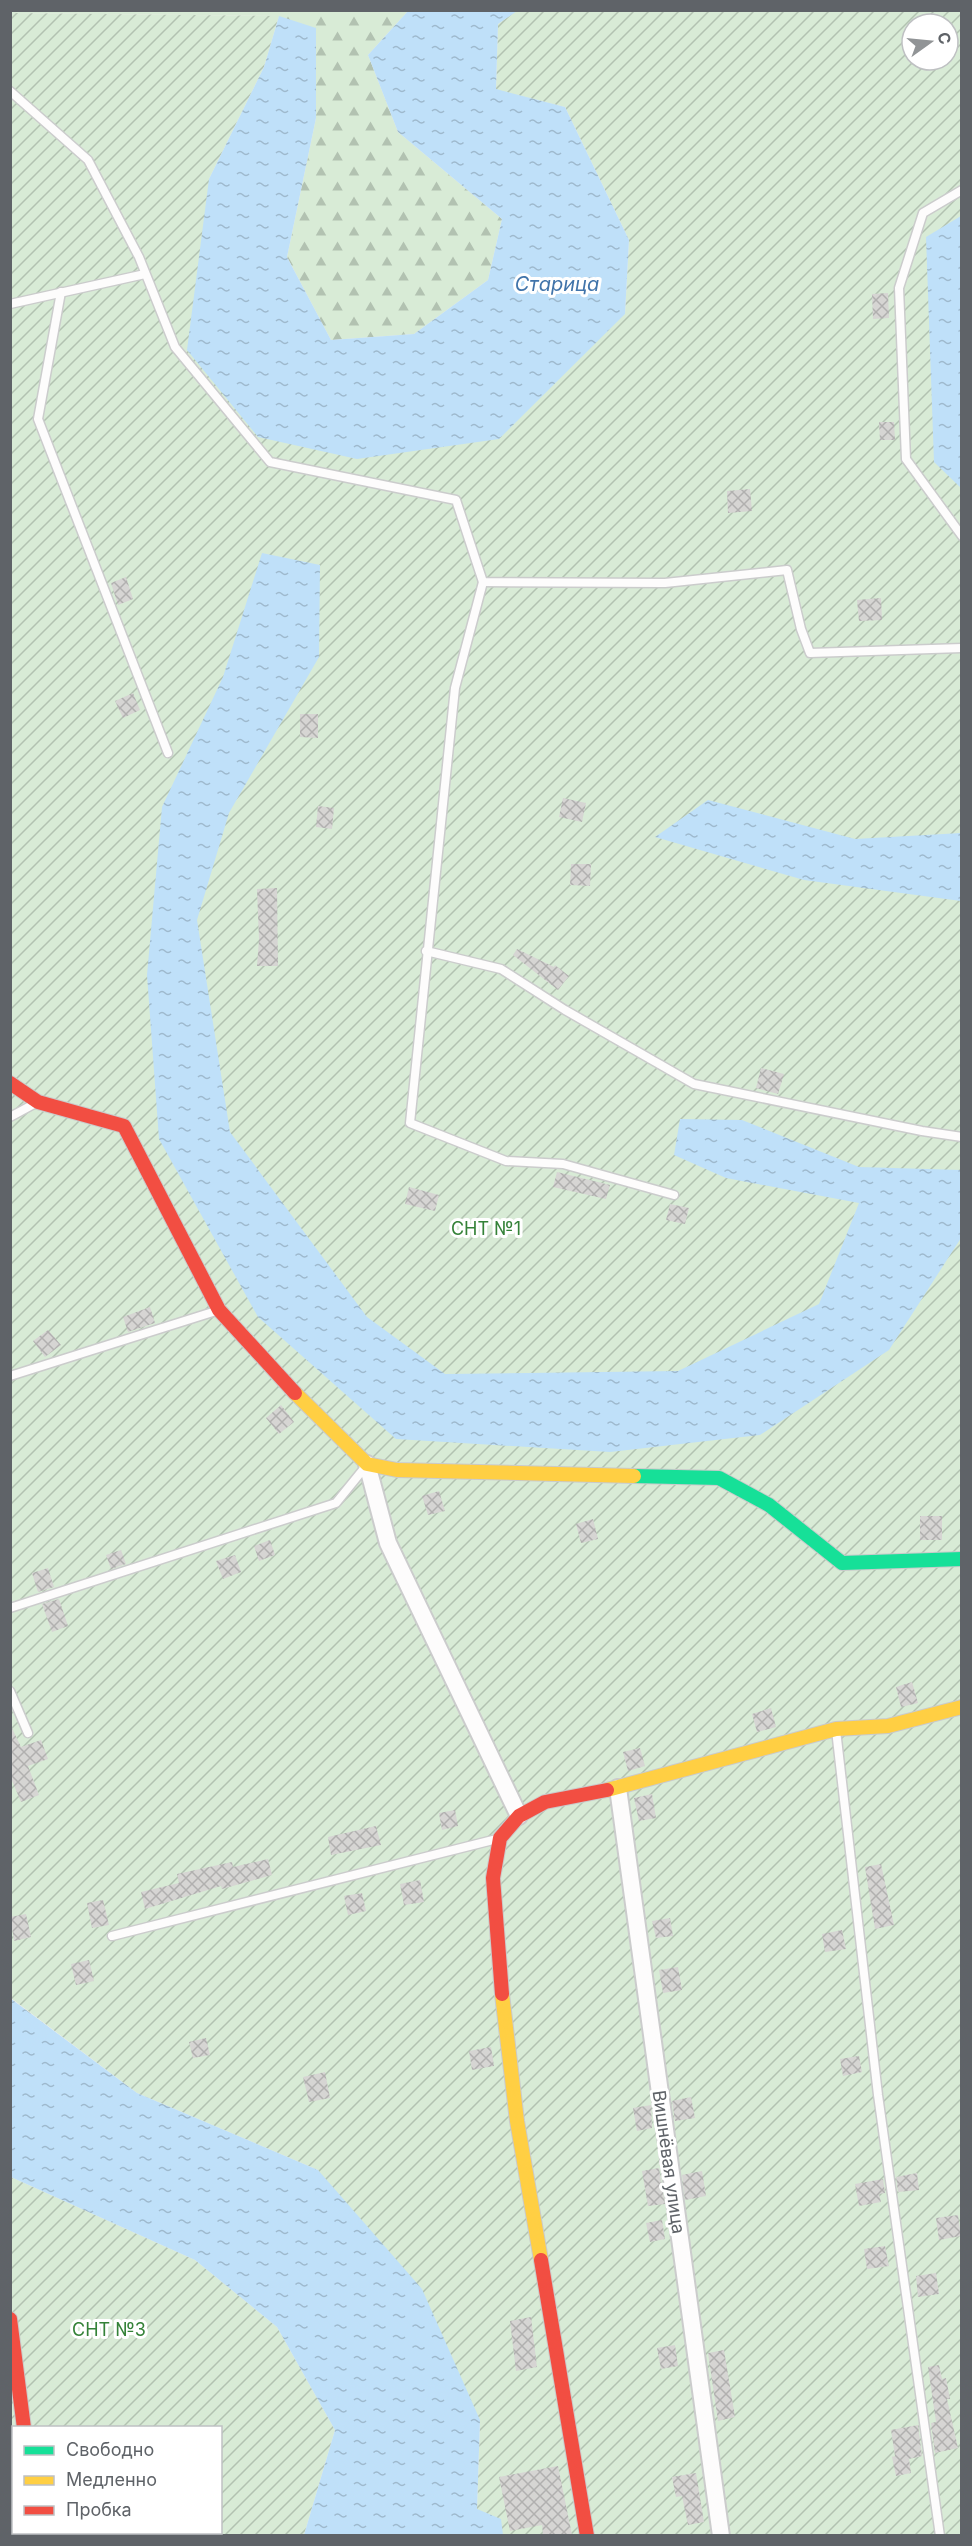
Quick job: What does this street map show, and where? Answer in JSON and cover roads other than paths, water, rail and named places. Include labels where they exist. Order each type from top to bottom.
[{"type":"street","points":[[10,1083],[38,1102],[124,1126],[219,1310],[303,1402],[367,1464],[388,1542],[519,1816]]},
{"type":"street","points":[[367,1464],[397,1470],[718,1478],[769,1505],[842,1563],[962,1558]]},
{"type":"street","points":[[586,2535],[517,2121],[500,1974],[493,1878],[500,1838],[519,1816],[544,1802],[618,1788],[836,1729],[888,1726],[962,1707]]},
{"type":"street","name":"Вишнёвая улица","points":[[618,1788],[721,2535]]},
{"type":"street","points":[[10,2319],[24,2426]]},
{"type":"lane","points":[[10,91],[88,160],[145,274],[175,347],[270,462],[456,500],[483,582],[455,688],[410,1123],[506,1161],[563,1164],[674,1195]]},
{"type":"lane","points":[[962,190],[923,213],[899,288],[906,459],[962,536]]},
{"type":"lane","points":[[10,304],[145,274]]},
{"type":"lane","points":[[61,292],[38,419],[168,753]]},
{"type":"lane","points":[[483,582],[665,583],[787,570],[801,629],[810,654],[962,648]]},
{"type":"lane","points":[[426,951],[501,969],[565,1010],[694,1084],[922,1131],[962,1137]]},
{"type":"lane","points":[[10,1117],[38,1102]]},
{"type":"lane","points":[[10,1376],[219,1310]]},
{"type":"lane","points":[[10,1608],[336,1503],[367,1464]]},
{"type":"lane","points":[[10,1691],[28,1733]]},
{"type":"lane","points":[[836,1729],[878,2095],[940,2535]]},
{"type":"lane","points":[[112,1936],[500,1838]]},
{"type":"water","name":"Старица","points":[[408,11],[517,11],[498,24],[496,89],[565,107],[629,240],[625,314],[499,439],[357,459],[258,437],[187,350],[209,179],[264,67],[279,16],[316,28],[316,118],[287,257],[331,340],[414,334],[488,280],[502,219],[398,132],[368,55]]},
{"type":"water","points":[[961,216],[961,488],[934,462],[926,237]]},
{"type":"water","points":[[262,553],[320,565],[319,657],[229,813],[197,920],[230,1132],[367,1317],[445,1374],[678,1371],[819,1304],[859,1203],[726,1178],[674,1155],[680,1119],[742,1120],[859,1167],[961,1170],[961,1238],[889,1350],[760,1435],[610,1452],[396,1439],[258,1317],[159,1139],[147,975],[162,807],[223,677]]},
{"type":"water","points":[[708,800],[855,839],[961,833],[961,901],[804,880],[655,837]]},
{"type":"water","points":[[10,1998],[137,2093],[318,2170],[422,2289],[480,2420],[477,2509],[501,2519],[503,2535],[304,2535],[335,2430],[277,2327],[195,2260],[11,2177]]},
{"type":"park label","name":"СНТ №1","points":[[486,1228]]},
{"type":"park label","name":"СНТ №3","points":[[109,2329]]}]
